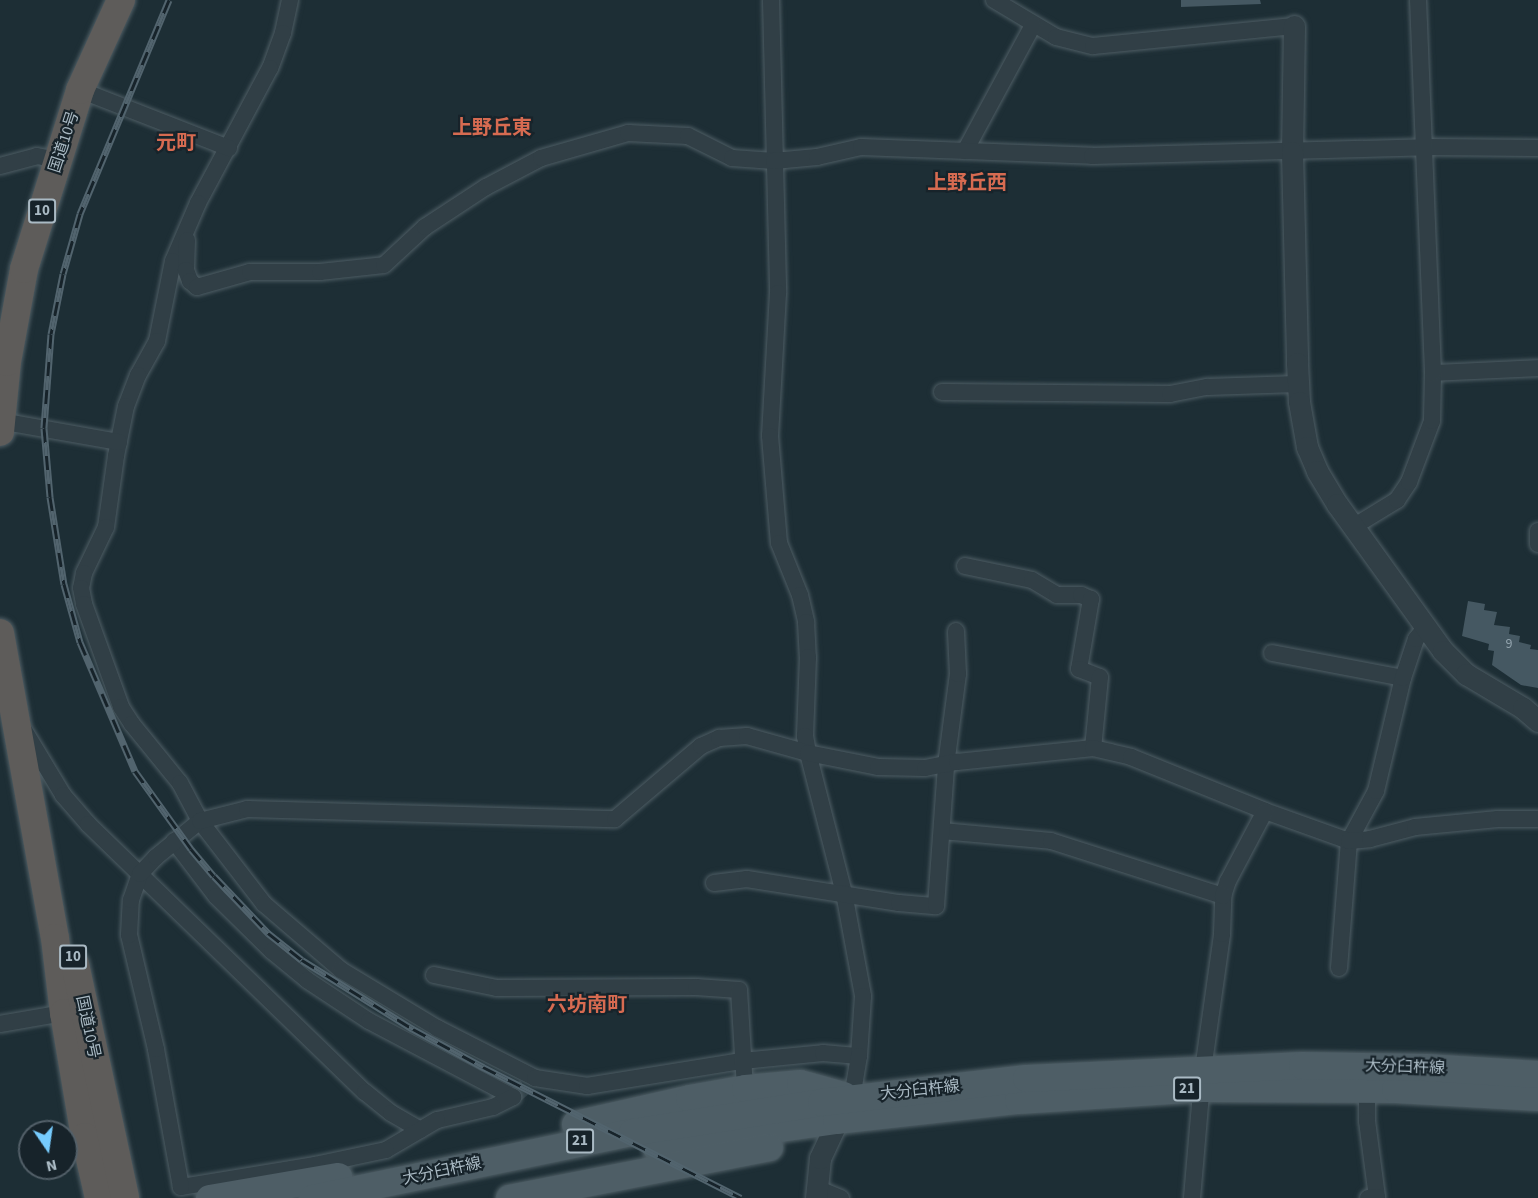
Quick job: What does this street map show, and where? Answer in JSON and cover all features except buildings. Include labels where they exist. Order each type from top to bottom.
[{"type":"highway","name":"国道10号","points":[[0,424],[7,362],[24,269],[80,90],[121,0]]},
{"type":"highway","name":"国道10号","points":[[0,633],[55,938],[64,1013],[99,1198]]},
{"type":"highway","name":"国道10号","points":[[16,717],[55,873],[125,1198]]},
{"type":"main road","name":"大分臼杵線","points":[[407,1198],[634,1149],[836,1120],[1203,1079],[1302,1065],[1426,1067],[1538,1074]]},
{"type":"main road","name":"大分臼杵線","points":[[312,1198],[632,1132],[852,1098],[1026,1078],[1203,1079],[1538,1097]]},
{"type":"main road","points":[[209,1198],[348,1174],[689,1098],[745,1088],[800,1083],[852,1098]]},
{"type":"main road","points":[[509,1198],[790,1143],[836,1120]]},
{"type":"street","points":[[290,0],[283,33],[270,68],[186,230],[173,261],[157,341],[131,391],[119,442],[106,527],[84,573],[81,588],[84,604],[121,707],[180,783],[200,821],[264,904],[341,970],[437,1028],[535,1078],[587,1086],[742,1062],[823,1053],[859,1056]]},
{"type":"street","points":[[771,0],[778,293],[770,436],[780,543],[801,595],[806,622],[808,753],[844,893],[864,996],[859,1056],[852,1098],[836,1120],[820,1158],[816,1193],[842,1198]]},
{"type":"street","points":[[994,0],[1033,25],[1067,42],[1093,46],[1294,26],[1292,152],[1297,384],[1304,433],[1310,453],[1328,491],[1425,628],[1456,666],[1523,708],[1538,721]]},
{"type":"street","points":[[1353,527],[1397,500],[1409,482],[1432,421],[1433,373],[1426,147],[1418,0]]},
{"type":"street","points":[[964,151],[1033,25]]},
{"type":"street","points":[[80,90],[229,148]]},
{"type":"street","points":[[186,230],[188,276],[194,286],[205,287],[250,272],[320,272],[384,265],[425,227],[486,187],[541,158],[628,133],[688,136],[732,158],[774,161],[817,157],[861,147],[1092,156],[1426,147],[1538,148]]},
{"type":"street","points":[[0,166],[37,156],[58,160]]},
{"type":"street","points":[[1433,373],[1538,368]]},
{"type":"street","points":[[942,392],[1170,394],[1207,387],[1297,384]]},
{"type":"street","points":[[0,424],[119,442]]},
{"type":"street","points":[[1538,531],[1538,544]]},
{"type":"street","points":[[965,566],[1032,580],[1057,595],[1081,595],[1091,599],[1078,669],[1100,677],[1093,748]]},
{"type":"street","points":[[1340,968],[1349,841],[1380,781],[1403,678],[1416,639],[1425,628]]},
{"type":"street","points":[[714,883],[747,879],[899,903],[936,906],[946,765],[958,674],[956,631]]},
{"type":"street","points":[[1272,653],[1403,678]]},
{"type":"street","points":[[16,717],[63,795],[88,824],[365,1092],[391,1113],[420,1130]]},
{"type":"street","points":[[174,842],[216,896],[244,925],[307,980],[369,1021],[513,1097],[493,1107],[437,1120],[386,1150],[359,1157],[181,1187],[156,1049],[129,935],[130,900],[140,874],[174,842],[200,821],[247,809],[615,819],[701,746],[719,738],[747,736],[808,753],[878,767],[925,768],[968,760],[1093,748],[1131,758],[1265,812],[1349,841],[1370,839],[1415,827],[1498,819],[1538,819]]},
{"type":"street","points":[[1192,1198],[1203,1079],[1218,977],[1223,896],[1228,881],[1265,812]]},
{"type":"street","points":[[942,831],[1051,842],[1223,896]]},
{"type":"street","points":[[434,975],[497,988],[696,987],[739,990],[745,1088]]},
{"type":"street","points":[[0,1024],[64,1013]]},
{"type":"street","points":[[1367,1089],[1366,1121],[1377,1197],[1368,1198]]},
{"type":"street","points":[[573,1198],[588,1195],[589,1198]]},
{"type":"tunnel","points":[[513,1097],[535,1078]]},
{"type":"railway","points":[[169,0],[80,214],[63,274],[51,334],[44,428],[50,497],[64,584],[80,642],[135,771],[191,849],[214,876],[268,933],[302,960],[413,1029],[483,1067],[741,1198]]},
{"type":"district","name":"上野丘東","points":[[492,128]]},
{"type":"district","name":"元町","points":[[176,143]]},
{"type":"district","name":"上野丘西","points":[[967,183]]},
{"type":"district","name":"六坊南町","points":[[587,1005]]}]
